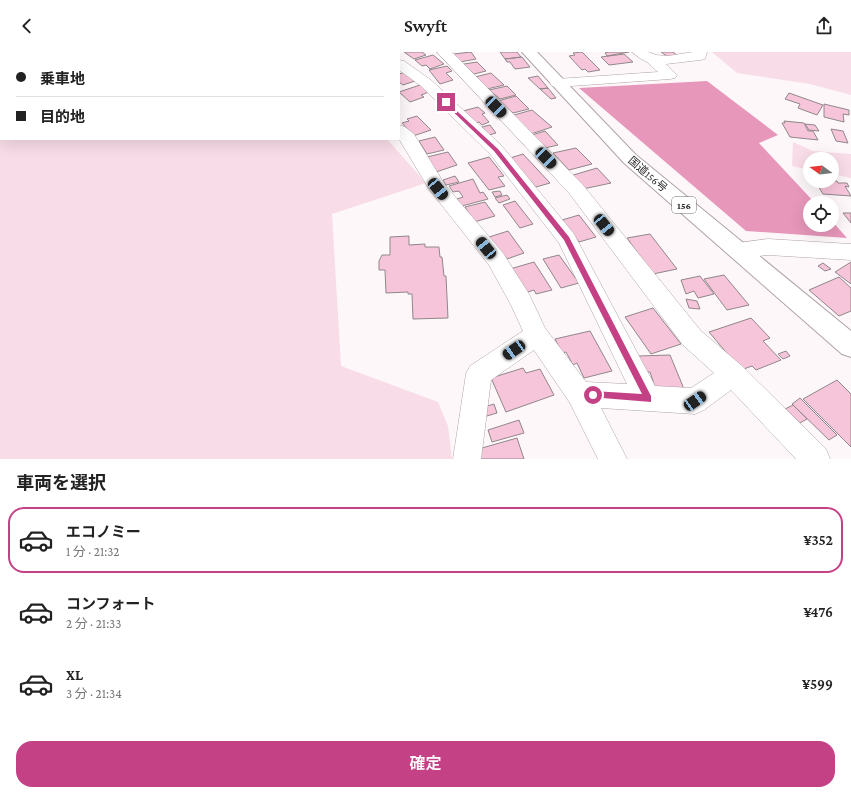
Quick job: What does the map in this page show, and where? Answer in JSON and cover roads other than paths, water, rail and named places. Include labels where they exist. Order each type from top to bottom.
[{"type":"highway","name":"国道156号","points":[[529,52],[630,159],[851,346]]},
{"type":"street","points":[[400,52],[416,64],[427,76],[426,83]]},
{"type":"street","points":[[444,52],[576,189],[692,338],[733,374],[816,459]]},
{"type":"street","points":[[639,52],[645,57],[654,60],[700,56],[700,52]]},
{"type":"street","points":[[557,83],[670,75],[654,60]]},
{"type":"street","points":[[400,65],[426,83],[496,150],[567,239],[648,399]]},
{"type":"street","points":[[487,96],[489,109],[511,144],[496,150]]},
{"type":"street","points":[[400,131],[408,138],[438,189],[496,260],[520,301],[537,335],[579,394],[614,459]]},
{"type":"street","points":[[738,250],[768,247],[851,252]]},
{"type":"street","points":[[467,459],[479,374],[537,335]]},
{"type":"street","points":[[579,394],[695,401],[733,374]]}]
